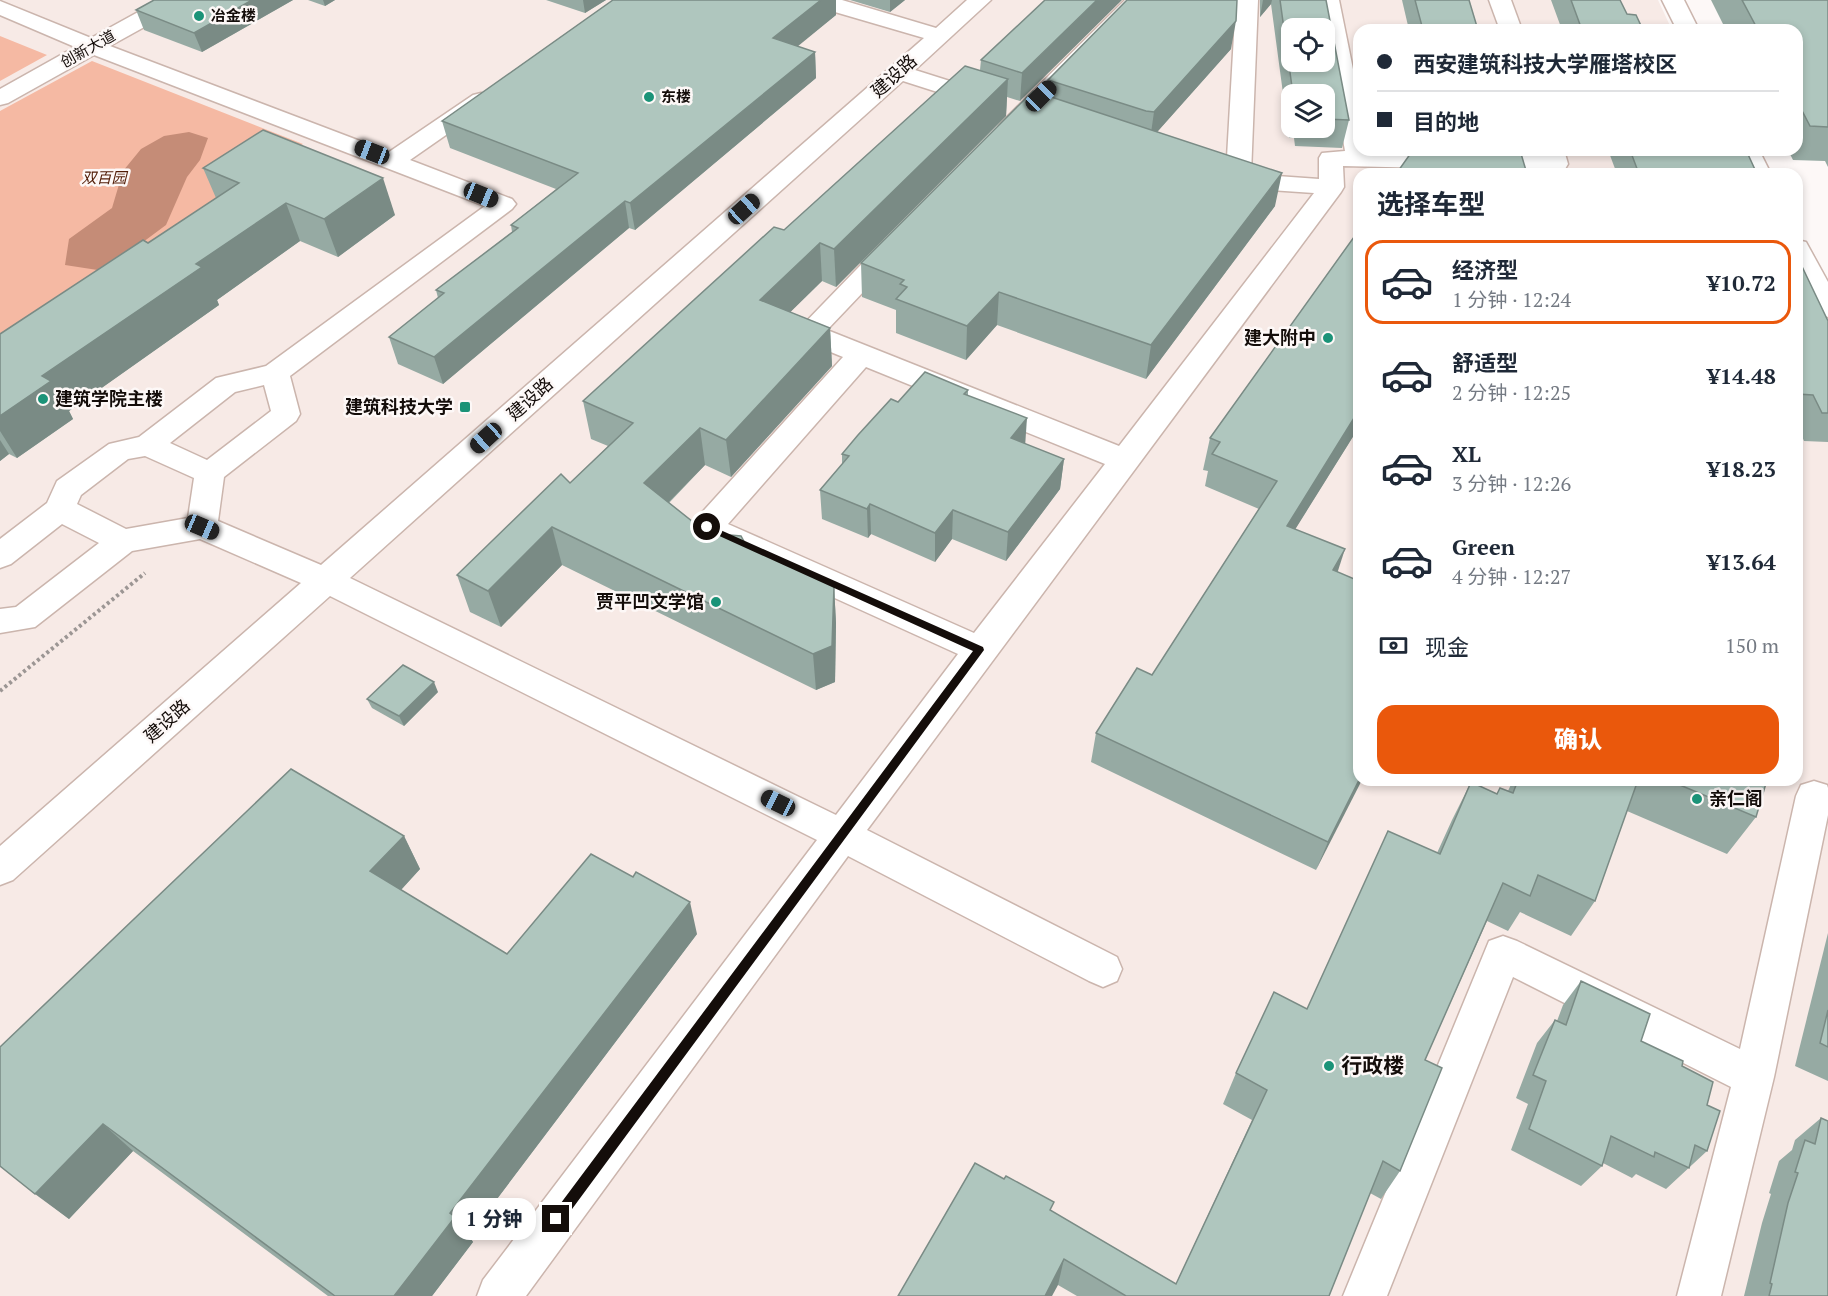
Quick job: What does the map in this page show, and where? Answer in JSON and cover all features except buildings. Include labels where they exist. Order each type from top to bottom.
[{"type":"street","name":"创新大道","points":[[0,98],[176,0]]},
{"type":"street","points":[[819,0],[940,36]]},
{"type":"street","name":"建设路","points":[[0,870],[980,0]]},
{"type":"street","points":[[992,146],[1035,116],[1137,0]]},
{"type":"street","points":[[1247,0],[1227,178],[1332,187]]},
{"type":"street","points":[[1328,0],[1353,128]]},
{"type":"street","points":[[1500,0],[1508,24]]},
{"type":"street","points":[[1673,0],[1685,24]]},
{"type":"street","points":[[0,7],[93,47],[394,160],[503,204],[275,373],[226,386],[148,445],[119,452],[68,489],[60,509],[0,555]]},
{"type":"street","points":[[899,72],[1035,116]]},
{"type":"street","points":[[394,160],[499,87]]},
{"type":"street","points":[[499,1296],[980,650],[1332,187],[1331,158],[1556,164],[1554,156]]},
{"type":"street","points":[[909,231],[809,333],[1124,460]]},
{"type":"street","points":[[1803,260],[1828,308]]},
{"type":"street","points":[[862,354],[707,527],[980,650]]},
{"type":"street","points":[[202,527],[210,473],[286,414],[275,373]]},
{"type":"street","points":[[148,445],[210,473]]},
{"type":"street","points":[[60,509],[123,541]]},
{"type":"street","points":[[0,621],[24,618],[123,541],[202,527],[326,580],[842,835],[1103,969]]},
{"type":"street","points":[[1698,1296],[1754,1077],[1814,796]]},
{"type":"street","points":[[1365,1296],[1503,953],[1754,1077]]},
{"type":"path","points":[[0,691],[147,572]]},
{"type":"shaded area","points":[[0,0],[1658,0],[1669,24],[1353,24],[1353,156],[1731,156],[1736,168],[1353,168],[1353,786],[1803,786],[1803,311],[1828,365],[1828,1296],[0,1296]]},
{"type":"shaded area","points":[[189,132],[208,138],[200,160],[187,177],[166,225],[104,271],[65,265],[69,239],[112,208],[123,171],[141,149],[164,136]]},
{"type":"green space","points":[[0,36],[47,55],[0,81]]},
{"type":"green space","name":"双百园","points":[[92,61],[303,144],[206,208],[0,365],[0,111]]},
{"type":"place","name":"冶金楼","points":[[199,16]]},
{"type":"place","name":"东楼","points":[[649,97]]},
{"type":"place","name":"建大附中","points":[[1328,338]]},
{"type":"place","name":"建筑学院主楼","points":[[43,399]]},
{"type":"place","name":"建筑科技大学","points":[[465,407]]},
{"type":"place","name":"贾平凹文学馆","points":[[716,602]]},
{"type":"place","name":"亲仁阁","points":[[1697,799]]},
{"type":"place","name":"行政楼","points":[[1329,1066]]},
{"type":"route","points":[[556,1219],[980,650],[707,527]]}]
